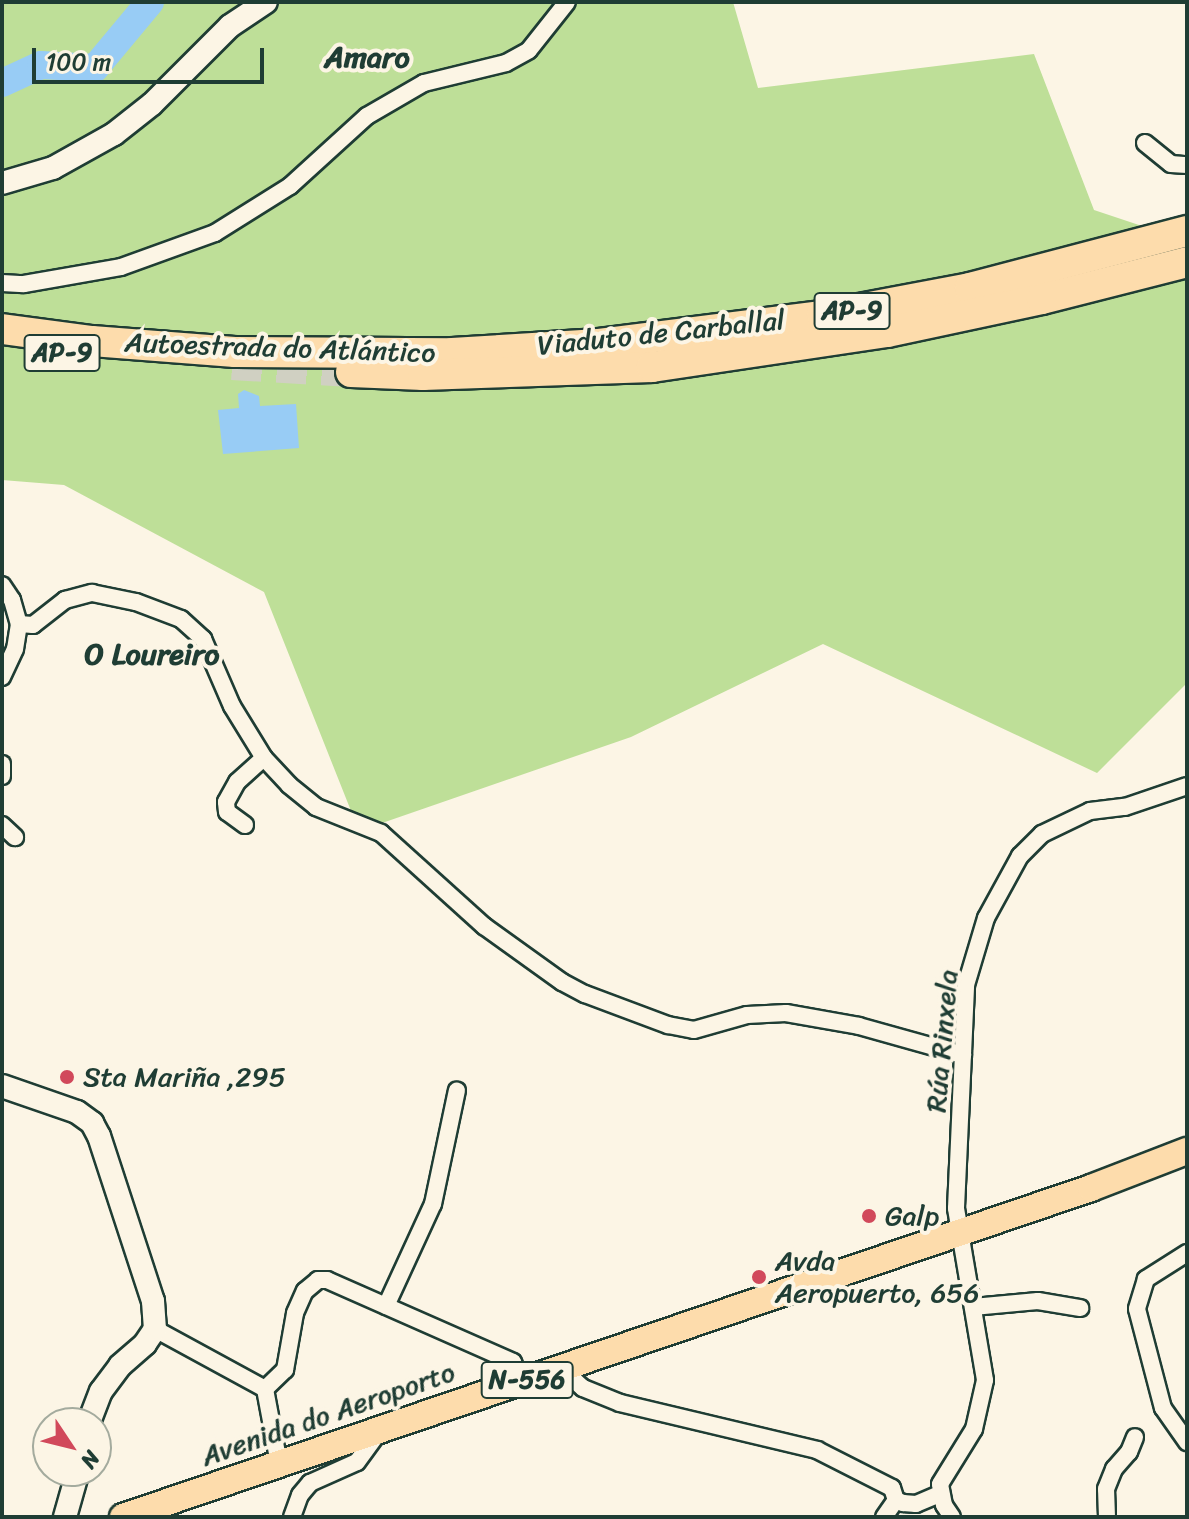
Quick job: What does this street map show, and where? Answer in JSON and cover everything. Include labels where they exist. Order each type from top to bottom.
[{"type":"highway","name":"Viaduto de Carballal","points":[[513,360],[599,344],[822,316],[970,288],[1187,231]]},
{"type":"highway","name":"Viaduto de Carballal","points":[[513,360],[652,367],[887,332],[1042,299],[1187,262]]},
{"type":"highway","name":"Autoestrada do Atlántico","points":[[2,329],[92,341],[235,352],[452,353],[513,360]]},
{"type":"highway","name":"Autoestrada do Atlántico","points":[[2,348],[122,358]]},
{"type":"highway","name":"Autoestrada do Atlántico","points":[[351,372],[423,375],[513,360]]},
{"type":"main road","points":[[2,183],[53,168],[114,134],[152,104],[230,26],[266,2]]},
{"type":"main road","points":[[2,1086],[77,1112],[92,1123],[153,1301],[155,1329],[145,1344],[120,1366],[101,1391],[95,1407]]},
{"type":"main road","name":"Avenida do Aeroporto","points":[[123,1517],[958,1234],[1187,1151]]},
{"type":"main road","points":[[65,1517],[73,1487]]},
{"type":"street","points":[[2,283],[24,284],[121,267],[215,233],[290,186],[367,116],[424,83],[506,63],[529,50],[567,2]]},
{"type":"street","points":[[1145,143],[1171,164],[1187,165]]},
{"type":"street","points":[[2,585],[12,600],[19,624],[15,649],[2,677]]},
{"type":"street","points":[[19,624],[33,625],[65,600],[92,593],[136,602],[181,619],[203,639],[232,706],[264,758],[316,807],[381,833],[484,926],[562,982],[585,994],[668,1025],[694,1030],[747,1015],[786,1013],[859,1026],[963,1055]]},
{"type":"street","points":[[245,825],[227,812],[226,802],[237,782],[264,758]]},
{"type":"street","points":[[2,764],[2,776]]},
{"type":"street","name":"Rúa Rinxela","points":[[940,1494],[945,1473],[974,1429],[985,1380],[958,1234],[966,985],[986,918],[1020,856],[1042,834],[1090,811],[1125,807],[1187,786]]},
{"type":"street","points":[[386,1306],[433,1204],[457,1090]]},
{"type":"street","points":[[1187,1253],[1146,1279],[1137,1309],[1163,1408],[1187,1442]]},
{"type":"street","points":[[265,1389],[285,1370],[298,1304],[311,1283],[327,1280],[513,1362],[521,1382]]},
{"type":"street","points":[[973,1307],[1038,1301],[1080,1308]]},
{"type":"street","points":[[155,1329],[265,1389]]},
{"type":"street","points":[[571,1365],[574,1380],[608,1398],[817,1450],[892,1488],[896,1500]]},
{"type":"street","points":[[265,1389],[279,1464]]},
{"type":"street","points":[[292,1517],[300,1495],[310,1483],[357,1462],[380,1430]]},
{"type":"street","points":[[1107,1517],[1106,1489],[1114,1469],[1129,1452],[1135,1437]]},
{"type":"street","points":[[896,1500],[916,1504],[940,1494],[952,1517]]},
{"type":"street","points":[[884,1517],[896,1500]]},
{"type":"green space","points":[[2,2],[733,2],[758,88],[1034,54],[1094,210],[1187,241],[1187,683],[1097,773],[823,644],[631,737],[359,831],[264,592],[64,485],[2,480]]},
{"type":"water","points":[[244,390],[259,396],[260,406],[296,404],[299,448],[223,454],[218,410],[239,408],[238,394]]},
{"type":"waterway","points":[[2,83],[41,65],[95,68],[150,2]]},
{"type":"tunnel","points":[[232,365],[351,372]]},
{"type":"place","name":"Sta Mariña ,295","points":[[67,1077]]},
{"type":"place","name":"Galp","points":[[869,1216]]},
{"type":"place","name":"Avda Aeropuerto, 656","points":[[759,1277]]},
{"type":"district","name":"Amaro","points":[[367,57]]},
{"type":"district","name":"O Loureiro","points":[[152,654]]}]
